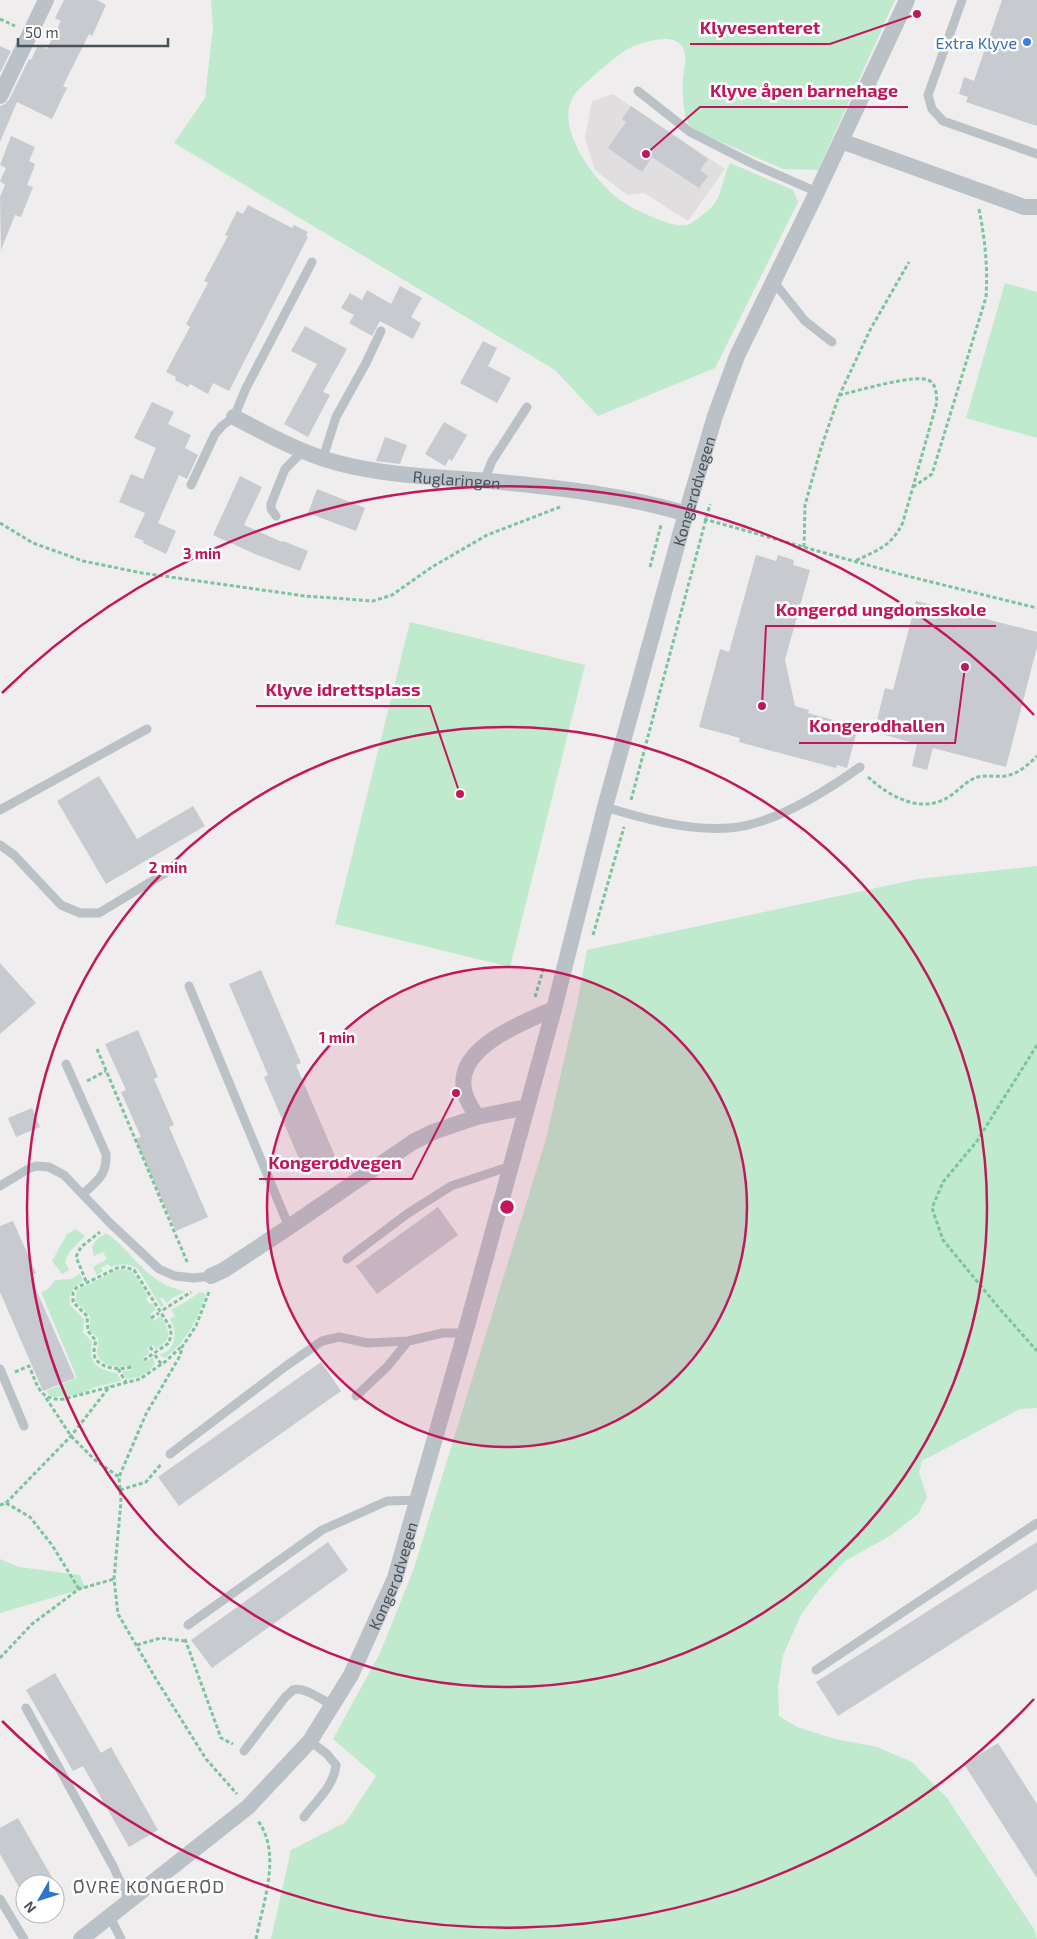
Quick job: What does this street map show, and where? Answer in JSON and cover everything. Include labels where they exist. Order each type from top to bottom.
[{"type":"street","points":[[0,96],[46,0]]},
{"type":"street","name":"Kongerødvegen","points":[[81,1939],[248,1807],[310,1741],[351,1675],[395,1578],[419,1500],[554,1009],[606,807],[687,514],[721,399],[737,356],[818,192],[907,0]]},
{"type":"street","points":[[842,141],[1024,207],[1037,207]]},
{"type":"street","name":"Ruglaringen","points":[[234,417],[302,452],[373,470],[598,494],[666,507],[687,514]]},
{"type":"street","points":[[477,1117],[463,1088],[464,1076],[469,1063],[476,1053],[498,1036],[529,1019],[554,1009]]},
{"type":"street","points":[[211,1276],[224,1270],[289,1227],[413,1142],[433,1132],[477,1117],[527,1107]]},
{"type":"lane","points":[[962,0],[928,96],[932,109],[943,121],[1037,154]]},
{"type":"lane","points":[[638,90],[690,132],[818,192]]},
{"type":"lane","points":[[191,485],[215,434],[234,417],[246,388],[312,262]]},
{"type":"lane","points":[[773,281],[805,321],[832,342]]},
{"type":"lane","points":[[323,458],[336,417],[366,363],[381,331]]},
{"type":"lane","points":[[484,481],[492,460],[527,407]]},
{"type":"lane","points":[[276,516],[271,509],[271,504],[285,469],[302,452]]},
{"type":"lane","points":[[0,810],[147,729]]},
{"type":"lane","points":[[606,807],[627,814],[678,825],[704,828],[731,828],[770,819],[835,785],[860,767]]},
{"type":"lane","points":[[0,845],[14,855],[61,905],[80,913],[99,913],[172,869]]},
{"type":"lane","points":[[189,986],[289,1227]]},
{"type":"lane","points":[[66,1064],[106,1154],[106,1168],[97,1182],[83,1194]]},
{"type":"lane","points":[[347,1259],[407,1214],[451,1186],[511,1166]]},
{"type":"lane","points":[[0,1186],[30,1168],[49,1167],[64,1175],[110,1223],[159,1269],[175,1276],[194,1278],[211,1276]]},
{"type":"lane","points":[[170,1454],[322,1341],[339,1338],[368,1343],[408,1341],[443,1333],[465,1333]]},
{"type":"lane","points":[[356,1396],[387,1367],[408,1341]]},
{"type":"lane","points":[[2,1373],[24,1426]]},
{"type":"lane","points":[[188,1625],[322,1530],[387,1501],[419,1500]]},
{"type":"lane","points":[[816,1670],[1037,1523]]},
{"type":"lane","points":[[244,1751],[292,1690],[308,1692],[332,1705]]},
{"type":"lane","points":[[26,1708],[113,1866],[129,1901]]},
{"type":"lane","points":[[304,1817],[330,1785],[335,1776],[336,1765],[327,1754],[310,1741]]},
{"type":"lane","points":[[0,1899],[24,1939]]},
{"type":"lane","points":[[110,1917],[121,1939]]},
{"type":"path","points":[[913,487],[932,474],[986,297],[988,274],[985,240],[975,189]]},
{"type":"path","points":[[804,547],[805,505],[820,448],[839,396],[870,330],[909,262]]},
{"type":"path","points":[[839,396],[908,379],[921,378],[930,380],[936,388],[937,402],[903,522],[892,542],[884,548],[854,562]]},
{"type":"path","points":[[591,943],[711,500]]},
{"type":"path","points":[[0,523],[33,543],[83,561],[142,573],[305,596],[373,601],[392,595],[432,567],[487,535],[560,507]]},
{"type":"path","points":[[687,514],[854,562],[1037,608]]},
{"type":"path","points":[[860,767],[879,787],[893,795],[919,805],[930,805],[942,801],[972,780],[980,777],[1005,776],[1016,773],[1037,756]]},
{"type":"path","points":[[1037,1045],[977,1141],[943,1182],[932,1208],[943,1240],[998,1308],[1037,1351]]},
{"type":"path","points":[[97,1049],[194,1278]]},
{"type":"path","points":[[76,1086],[106,1071]]},
{"type":"path","points":[[86,1281],[76,1261],[77,1252],[110,1223]]},
{"type":"path","points":[[131,1367],[118,1369],[105,1366],[96,1358],[94,1353],[96,1341],[88,1331],[88,1318],[74,1304],[73,1299],[76,1288],[117,1268],[125,1267],[136,1272],[170,1327],[171,1334],[169,1343],[144,1360]]},
{"type":"path","points":[[163,1310],[194,1290],[211,1276]]},
{"type":"path","points":[[45,1397],[53,1400],[64,1399],[111,1385],[140,1379],[182,1347],[196,1326],[209,1292],[211,1276]]},
{"type":"path","points":[[152,1318],[159,1313]]},
{"type":"path","points":[[150,1346],[153,1351]]},
{"type":"path","points":[[182,1347],[180,1356],[146,1414],[119,1477],[121,1501],[114,1579],[118,1614],[206,1759],[248,1807],[260,1824],[269,1853],[269,1873],[256,1939]]},
{"type":"path","points":[[155,1355],[160,1364]]},
{"type":"path","points":[[2,1373],[29,1366],[45,1397],[71,1436],[95,1460],[119,1477]]},
{"type":"path","points":[[118,1369],[126,1382]]},
{"type":"path","points":[[0,1504],[6,1503],[71,1436],[111,1385]]},
{"type":"path","points":[[120,1490],[146,1482],[170,1454]]},
{"type":"path","points":[[6,1503],[30,1517],[52,1545],[79,1589]]},
{"type":"path","points":[[0,1658],[32,1624],[79,1589],[114,1579]]},
{"type":"path","points":[[188,1625],[185,1641],[221,1738],[244,1751]]},
{"type":"path","points":[[137,1645],[161,1638],[185,1641]]},
{"type":"shaded area","points":[[613,94],[725,169],[688,221],[644,193],[627,195],[595,170],[585,138],[592,101]]},
{"type":"green space","points":[[211,0],[895,0],[818,170],[783,169],[696,131],[686,119],[683,94],[685,53],[677,41],[665,39],[651,41],[629,48],[600,70],[573,97],[569,110],[569,125],[581,155],[591,170],[613,194],[635,209],[672,224],[689,224],[714,205],[730,163],[793,190],[798,202],[715,368],[598,416],[555,370],[174,143],[205,98],[213,28]]},
{"type":"green space","points":[[1005,283],[1037,292],[1037,438],[966,418]]},
{"type":"green space","points":[[410,622],[585,665],[510,967],[335,924]]},
{"type":"green space","points":[[1037,866],[1037,1408],[1020,1409],[922,1461],[919,1472],[927,1497],[918,1514],[890,1536],[845,1561],[819,1590],[801,1615],[783,1655],[778,1687],[779,1716],[797,1727],[835,1739],[877,1747],[912,1762],[947,1798],[1034,1929],[1037,1939],[271,1939],[291,1850],[346,1822],[376,1776],[333,1739],[380,1653],[413,1571],[546,1139],[577,1004],[587,950],[918,879]]},
{"type":"green space","points":[[76,1229],[85,1236],[69,1252],[65,1262],[69,1270],[62,1274],[52,1261],[67,1234]]},
{"type":"green space","points":[[106,1233],[120,1244],[152,1276],[165,1285],[185,1292],[172,1298],[167,1303],[162,1297],[160,1299],[164,1305],[161,1307],[135,1267],[125,1264],[111,1267],[108,1264],[101,1268],[103,1271],[97,1275],[93,1267],[107,1259],[103,1252],[94,1256],[92,1247],[98,1238]]},
{"type":"green space","points":[[123,1269],[133,1272],[148,1296],[146,1299],[149,1303],[153,1304],[156,1310],[150,1314],[154,1321],[161,1316],[168,1331],[165,1342],[156,1349],[153,1345],[147,1348],[150,1353],[142,1358],[145,1362],[153,1357],[155,1363],[150,1370],[139,1376],[127,1379],[122,1371],[132,1370],[129,1366],[111,1366],[102,1362],[99,1358],[97,1354],[98,1338],[90,1331],[90,1316],[75,1301],[77,1290],[115,1271]]},
{"type":"green space","points":[[80,1274],[83,1281],[72,1291],[70,1305],[84,1319],[83,1333],[92,1341],[91,1353],[96,1365],[117,1373],[121,1381],[95,1387],[78,1395],[51,1397],[46,1391],[77,1378],[41,1292],[48,1289],[55,1280],[71,1279]]},
{"type":"green space","points":[[200,1292],[206,1294],[190,1329],[172,1352],[165,1358],[162,1357],[159,1354],[169,1350],[174,1341],[173,1324],[170,1319],[175,1316],[171,1310]]},
{"type":"green space","points":[[0,1559],[19,1567],[80,1575],[85,1588],[0,1613]]},
{"type":"building","points":[[64,0],[97,0],[106,5],[92,36],[89,34],[63,86],[67,88],[52,119],[17,102],[0,142],[0,106],[9,100],[38,45],[47,49],[61,21],[55,18]]},
{"type":"building","points":[[1002,0],[1037,0],[1037,126],[966,102],[968,97],[959,94],[964,77],[974,81]]},
{"type":"building","points":[[0,46],[11,51],[0,73]]},
{"type":"building","points":[[631,106],[708,159],[700,170],[708,176],[699,188],[652,157],[642,172],[608,148],[626,122],[622,119]]},
{"type":"building","points":[[11,136],[35,147],[29,161],[35,164],[27,185],[33,187],[21,217],[15,215],[1,250],[0,197],[5,185],[0,181],[6,168],[0,165]]},
{"type":"building","points":[[248,205],[292,228],[294,225],[308,232],[306,236],[308,237],[229,391],[213,383],[208,394],[190,384],[188,387],[175,380],[176,377],[166,372],[190,327],[186,324],[208,283],[204,281],[228,236],[225,235],[237,211],[243,214]]},
{"type":"building","points":[[400,286],[422,298],[411,317],[421,323],[413,339],[380,321],[372,336],[349,323],[354,315],[341,308],[350,293],[362,300],[367,290],[391,304]]},
{"type":"building","points":[[305,326],[347,349],[323,392],[330,395],[308,437],[284,424],[317,364],[291,351]]},
{"type":"building","points":[[483,341],[497,348],[488,366],[511,378],[497,403],[460,383]]},
{"type":"building","points":[[152,402],[174,412],[168,424],[191,435],[185,448],[198,455],[187,479],[179,475],[158,523],[176,531],[166,554],[134,537],[145,513],[119,502],[131,474],[143,479],[156,448],[134,438]]},
{"type":"building","points":[[444,422],[467,435],[452,461],[449,459],[445,466],[425,454]]},
{"type":"building","points":[[385,437],[407,445],[400,464],[376,461]]},
{"type":"building","points":[[240,476],[262,487],[244,525],[308,551],[300,571],[213,535]]},
{"type":"building","points":[[317,489],[365,508],[356,531],[308,513]]},
{"type":"building","points":[[756,555],[776,561],[778,555],[794,560],[793,565],[810,570],[785,660],[795,706],[809,710],[808,713],[858,727],[847,768],[837,765],[836,768],[739,742],[740,738],[699,727],[720,649],[729,652]]},
{"type":"building","points":[[916,601],[1037,632],[1037,647],[1006,767],[933,748],[927,770],[912,766],[917,744],[874,732],[885,688],[893,690]]},
{"type":"building","points":[[99,776],[137,839],[193,806],[205,826],[106,884],[57,801]]},
{"type":"building","points":[[0,963],[36,1003],[0,1034]]},
{"type":"building","points":[[261,970],[301,1063],[296,1065],[335,1156],[304,1170],[264,1077],[268,1075],[229,984]]},
{"type":"building","points":[[138,1030],[158,1077],[154,1079],[174,1125],[169,1127],[208,1217],[176,1231],[135,1139],[141,1137],[121,1092],[126,1090],[105,1044]]},
{"type":"building","points":[[32,1108],[40,1127],[16,1137],[8,1118]]},
{"type":"building","points":[[438,1207],[458,1235],[377,1294],[356,1266]]},
{"type":"building","points":[[13,1221],[36,1273],[30,1276],[75,1378],[43,1391],[0,1292],[0,1226]]},
{"type":"building","points":[[321,1362],[341,1391],[179,1506],[158,1477]]},
{"type":"building","points":[[328,1542],[348,1570],[212,1668],[191,1640]]},
{"type":"building","points":[[1037,1542],[1037,1589],[838,1716],[816,1682]]},
{"type":"building","points":[[55,1673],[101,1753],[111,1747],[158,1830],[129,1847],[83,1766],[73,1771],[26,1690]]},
{"type":"building","points":[[998,1743],[1037,1804],[1037,1878],[964,1764]]},
{"type":"building","points":[[18,1818],[50,1874],[15,1874],[15,1880],[0,1854],[0,1828]]},
{"type":"place","name":"Klyvesenteret","points":[[917,14]]},
{"type":"place","name":"Extra Klyve","points":[[1027,42]]},
{"type":"place","name":"Klyve åpen barnehage","points":[[646,154]]},
{"type":"place","name":"Kongerødhallen","points":[[965,667]]},
{"type":"place","name":"Kongerød ungdomsskole","points":[[762,706]]},
{"type":"place","name":"Klyve idrettsplass","points":[[460,794]]},
{"type":"place","name":"Kongerødvegen","points":[[456,1093]]},
{"type":"district","name":"ØVRE KONGERØD","points":[[149,1886]]}]
